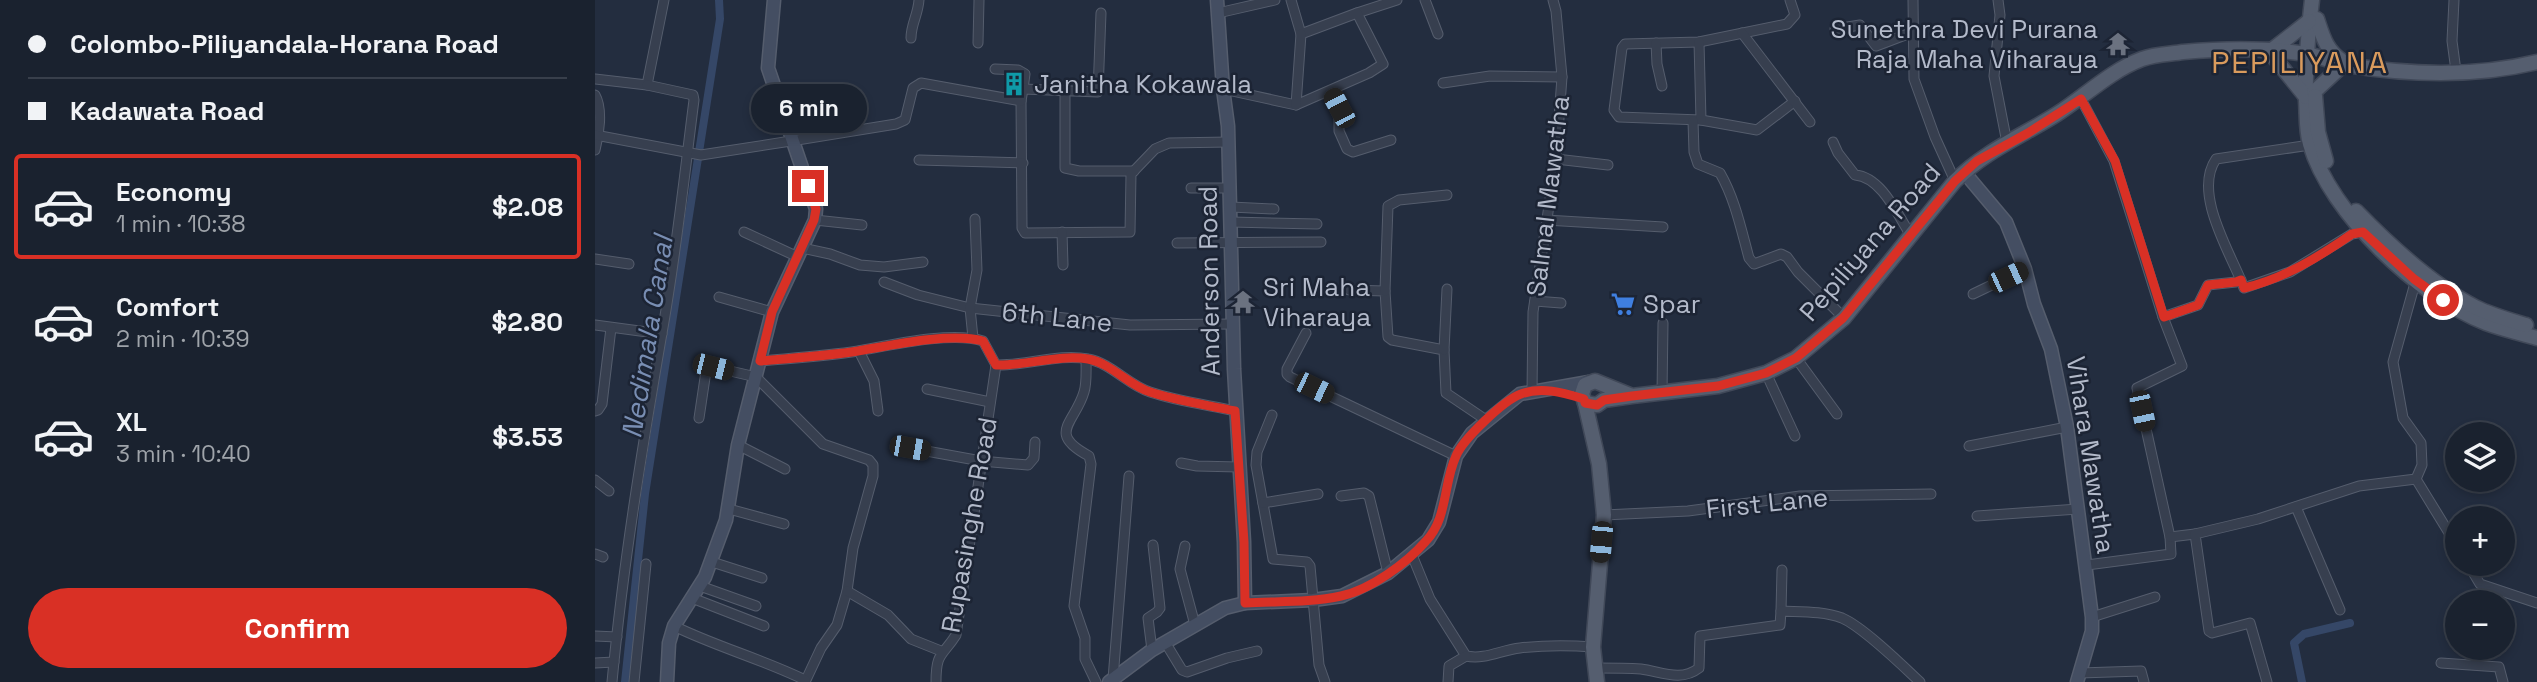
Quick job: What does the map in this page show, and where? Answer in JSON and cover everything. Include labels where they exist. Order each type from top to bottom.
[{"type":"main road","points":[[667,682],[669,643],[674,626],[712,562],[729,509],[738,445],[772,312],[814,220],[816,209],[768,68],[774,0]]},
{"type":"main road","points":[[2312,0],[2309,55],[2310,145],[2332,191],[2363,232],[2418,274],[2476,307],[2537,328]]},
{"type":"main road","points":[[2320,0],[2313,20],[2270,50],[2310,95],[2321,145],[2331,174],[2357,212],[2443,300],[2485,323],[2537,338]]},
{"type":"main road","name":"Anderson Road","points":[[1218,6],[1229,142],[1235,411],[1244,542],[1245,603]]},
{"type":"main road","points":[[2310,95],[2345,64],[2330,53],[2313,20]]},
{"type":"main road","name":"Pepiliyana Road","points":[[1603,402],[1718,386],[1766,373],[1796,358],[1843,318],[1960,177],[1977,161],[2081,99],[2119,69],[2151,56],[2224,48],[2270,50],[2409,73],[2505,69],[2537,62]]},
{"type":"main road","name":"Vihara Mawatha","points":[[1960,177],[2006,222],[2025,269],[2034,304],[2051,349],[2067,427],[2092,617],[2092,631],[2078,677]]},
{"type":"main road","points":[[1111,680],[1152,650],[1225,608],[1245,603],[1342,596],[1388,573],[1428,540],[1439,522],[1456,456],[1472,433],[1520,394],[1595,383],[1632,396]]},
{"type":"main road","points":[[1594,443],[1603,402],[1607,396],[1605,387],[1595,383],[1585,385],[1582,394],[1594,443],[1604,516],[1593,647],[1596,675]]},
{"type":"main road","points":[[1547,390],[1565,393],[1591,405],[1603,402]]},
{"type":"street","points":[[647,85],[664,0]]},
{"type":"street","points":[[911,38],[911,27],[917,18],[919,0]]},
{"type":"street","points":[[978,43],[979,0]]},
{"type":"street","points":[[1218,6],[1275,0]]},
{"type":"street","points":[[1291,0],[1301,34],[1296,105]]},
{"type":"street","points":[[1301,34],[1397,0]]},
{"type":"street","points":[[1425,0],[1438,34]]},
{"type":"street","name":"Salmal Mawatha","points":[[1532,392],[1535,301],[1556,159],[1562,77],[1553,0]]},
{"type":"street","points":[[1790,0],[1795,15],[1787,24],[1699,42],[1625,44],[1622,48],[1614,110],[1619,117],[1697,121],[1757,130],[1795,101]]},
{"type":"street","points":[[1913,0],[1914,79],[1935,137],[1960,177]]},
{"type":"street","points":[[1998,0],[2000,15],[1994,76],[2007,143]]},
{"type":"street","points":[[2454,0],[2452,41],[2456,71]]},
{"type":"street","points":[[1023,89],[1094,92],[1099,88],[1101,13]]},
{"type":"street","points":[[1223,89],[1296,105],[1369,73],[1383,64],[1357,13]]},
{"type":"street","points":[[1835,29],[1860,25],[1876,46],[1913,32]]},
{"type":"street","points":[[1742,33],[1811,122]]},
{"type":"street","points":[[1699,42],[1694,152],[1698,164],[1720,173],[1726,182],[1749,258],[1754,264],[1781,254],[1787,257],[1843,318]]},
{"type":"street","points":[[1656,43],[1662,86]]},
{"type":"street","points":[[995,69],[1018,70],[1024,74],[1021,101],[1025,233],[1130,232],[1129,182],[1133,171],[1155,149],[1169,143],[1229,142]]},
{"type":"street","points":[[1443,83],[1490,76],[1562,77]]},
{"type":"street","points":[[595,79],[647,85],[692,95],[694,100],[662,334],[647,418],[612,682]]},
{"type":"street","points":[[597,135],[701,155],[896,124],[905,120],[913,88],[921,83],[1021,101]]},
{"type":"street","points":[[1065,91],[1066,168],[1079,171],[1133,171]]},
{"type":"street","points":[[1330,91],[1339,108],[1339,131],[1347,149],[1353,152],[1391,140]]},
{"type":"street","points":[[595,95],[598,101],[595,150]]},
{"type":"street","points":[[2081,99],[2115,161],[2182,366],[2137,388],[2170,537],[2171,554],[2087,565]]},
{"type":"street","points":[[1833,142],[1855,175],[1864,176],[1878,185],[1912,237]]},
{"type":"street","points":[[2310,145],[2216,159],[2211,167],[2209,199],[2223,241],[2244,288],[2262,284],[2290,272],[2352,234],[2363,232]]},
{"type":"street","points":[[1556,159],[1608,166]]},
{"type":"street","points":[[919,160],[1023,163]]},
{"type":"street","points":[[1191,188],[1230,188]]},
{"type":"street","points":[[1444,350],[1388,337],[1385,291],[1388,206],[1399,200],[1447,195]]},
{"type":"street","points":[[1231,207],[1275,209]]},
{"type":"street","points":[[973,338],[970,308],[977,270],[975,219]]},
{"type":"street","points":[[814,220],[862,226]]},
{"type":"street","points":[[1546,220],[1663,227]]},
{"type":"street","points":[[1231,222],[1317,224]]},
{"type":"street","points":[[744,232],[800,252],[830,254],[860,265],[884,267],[923,262]]},
{"type":"street","points":[[1062,232],[1063,265]]},
{"type":"street","points":[[1177,243],[1321,242]]},
{"type":"street","points":[[595,258],[629,264]]},
{"type":"street","points":[[1973,294],[2025,269]]},
{"type":"street","points":[[2416,479],[2422,465],[2421,443],[2403,418],[2393,362],[2418,274]]},
{"type":"street","points":[[2164,317],[2198,305],[2208,285],[2241,280]]},
{"type":"street","name":"6th Lane","points":[[884,282],[918,295],[970,308],[1130,325],[1233,324]]},
{"type":"street","points":[[1447,289],[1444,350],[1446,393],[1486,420]]},
{"type":"street","points":[[1349,290],[1385,291]]},
{"type":"street","points":[[719,296],[772,312]]},
{"type":"street","points":[[1535,301],[1561,303]]},
{"type":"street","points":[[1662,393],[1663,323]]},
{"type":"street","points":[[595,326],[662,334]]},
{"type":"street","points":[[595,411],[602,404],[611,328]]},
{"type":"street","points":[[1306,333],[1287,369],[1290,377],[1456,456]]},
{"type":"street","points":[[760,361],[859,351],[919,341],[973,338],[983,341],[996,365],[1017,366],[1086,359],[1099,362],[1127,381],[1150,392],[1235,411]]},
{"type":"street","points":[[859,351],[874,381],[878,411]]},
{"type":"street","points":[[1796,358],[1837,414]]},
{"type":"street","points":[[1086,359],[1085,392],[1067,427],[1067,438],[1071,447],[1089,456],[1091,464],[1074,606],[1085,638],[1085,659],[1096,682]]},
{"type":"street","name":"Rupasinghe Road","points":[[936,682],[941,651],[956,635],[996,365]]},
{"type":"street","points":[[674,626],[705,641],[776,666],[805,681],[837,625],[847,591],[853,548],[873,476],[873,465],[869,460],[823,444],[757,377],[709,368],[706,371],[698,418]]},
{"type":"street","points":[[1766,373],[1795,436]]},
{"type":"street","points":[[927,389],[990,402]]},
{"type":"street","points":[[1272,415],[1257,452],[1256,465],[1273,559],[1307,562],[1310,566],[1319,665],[1325,682]]},
{"type":"street","points":[[1969,446],[2067,427]]},
{"type":"street","points":[[910,448],[981,461],[1028,466],[1034,458],[1035,442]]},
{"type":"street","points":[[738,445],[785,469]]},
{"type":"street","points":[[1181,463],[1238,467]]},
{"type":"street","points":[[1111,680],[1129,476]]},
{"type":"street","points":[[2170,537],[2258,519],[2359,486],[2416,479]]},
{"type":"street","points":[[2416,479],[2445,526]]},
{"type":"street","points":[[595,480],[609,491]]},
{"type":"street","points":[[1341,496],[1364,493],[1369,496],[1388,573]]},
{"type":"street","points":[[1263,503],[1318,494]]},
{"type":"street","name":"First Lane","points":[[1604,516],[1688,511],[1800,496],[1931,494]]},
{"type":"street","points":[[2295,507],[2340,610]]},
{"type":"street","points":[[729,509],[784,524]]},
{"type":"street","points":[[1977,516],[2078,509]]},
{"type":"street","points":[[2195,534],[2209,631],[2212,633],[2250,623],[2267,682]]},
{"type":"street","points":[[1152,650],[1148,618],[1160,608],[1153,545]]},
{"type":"street","points":[[1185,546],[1181,569],[1195,625]]},
{"type":"street","points":[[1412,555],[1430,599],[1466,656]]},
{"type":"street","points":[[712,562],[762,578]]},
{"type":"street","points":[[634,682],[646,564]]},
{"type":"street","points":[[1596,675],[1643,669],[1658,675],[1683,677],[1699,668],[1700,636],[1780,625],[1782,570]]},
{"type":"street","points":[[2475,576],[2480,584],[2537,603]]},
{"type":"street","points":[[699,586],[756,606]]},
{"type":"street","points":[[847,591],[888,615],[911,639],[941,651]]},
{"type":"street","points":[[2092,617],[2155,597]]},
{"type":"street","points":[[692,598],[764,626]]},
{"type":"street","points":[[1781,611],[1823,613],[1844,619],[1894,657],[1920,682]]},
{"type":"street","points":[[595,636],[617,637]]},
{"type":"street","points":[[1165,642],[1182,670],[1187,672],[1257,651]]},
{"type":"street","points":[[1448,682],[1448,666],[1466,656],[1477,658],[1517,648],[1559,645],[1593,647]]},
{"type":"street","points":[[595,663],[614,662]]},
{"type":"street","points":[[2441,663],[2500,667],[2503,682]]},
{"type":"street","points":[[2078,677],[2141,671],[2144,682]]},
{"type":"waterway","name":"Nedimala Canal","points":[[625,682],[645,494],[720,19],[719,0]]},
{"type":"waterway","points":[[2302,682],[2294,643],[2304,634],[2350,623]]},
{"type":"place","name":"Sunethra Devi Purana Raja Maha Viharaya","points":[[2118,44]]},
{"type":"place","name":"Janitha Kokawala","points":[[1014,84]]},
{"type":"place","name":"Sri Maha Viharaya","points":[[1243,302]]},
{"type":"place","name":"Spar","points":[[1623,304]]},
{"type":"district","name":"PEPILIYANA","points":[[2300,63]]},
{"type":"route","points":[[808,186],[816,209],[814,220],[772,312],[760,361],[859,351],[879,345],[973,338],[983,341],[996,365],[1017,366],[1086,359],[1099,362],[1127,381],[1150,392],[1235,411],[1244,542],[1245,603],[1342,596],[1371,583],[1400,565],[1428,540],[1439,522],[1456,456],[1472,433],[1520,394],[1547,390],[1565,393],[1584,399],[1585,403],[1597,405],[1604,400],[1718,386],[1766,373],[1796,358],[1843,318],[1912,237],[1955,181],[1977,161],[2081,99],[2115,161],[2164,317],[2198,305],[2208,285],[2241,280],[2244,288],[2262,284],[2290,272],[2352,234],[2363,232],[2414,279],[2443,300]]}]
